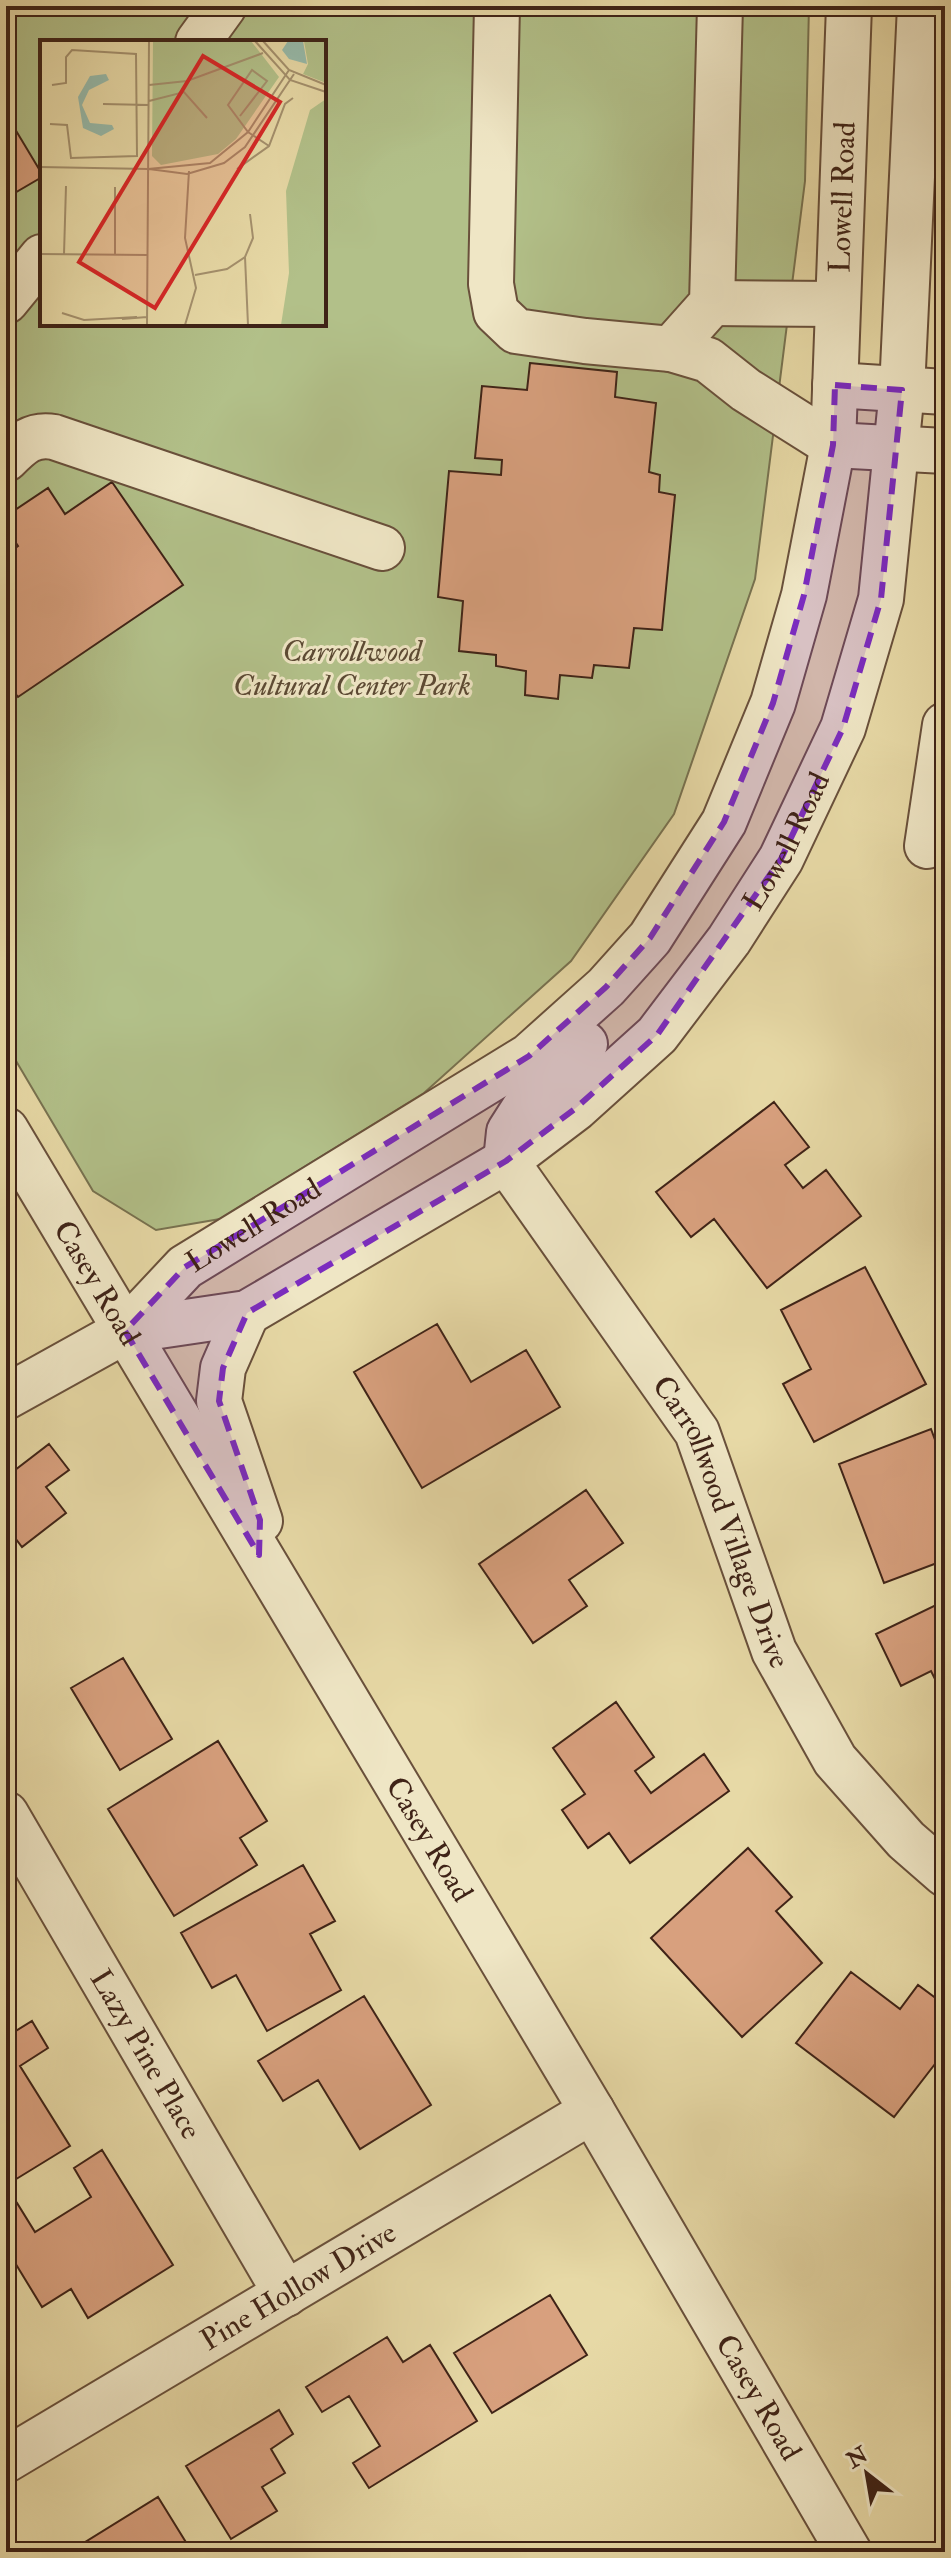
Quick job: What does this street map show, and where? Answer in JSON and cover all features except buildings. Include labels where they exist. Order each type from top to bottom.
[{"type":"street","points":[[199,40],[224,6]]},
{"type":"street","points":[[497,6],[491,284],[496,312],[516,331],[671,349],[708,360],[746,390],[833,445],[945,451]]},
{"type":"street","points":[[671,349],[712,303],[720,6]]},
{"type":"street","name":"Lowell Road","points":[[6,1397],[125,1331],[185,1267],[529,1056],[606,987],[650,938],[724,822],[773,703],[804,595],[833,445],[849,6]]},
{"type":"street","name":"Lowell Road","points":[[125,1331],[247,1313],[506,1161],[576,1108],[657,1035],[729,940],[781,859],[843,728],[881,599],[902,390],[920,6]]},
{"type":"street","points":[[6,301],[40,259]]},
{"type":"street","points":[[712,303],[838,304]]},
{"type":"street","points":[[835,385],[945,392]]},
{"type":"street","points":[[6,459],[30,437],[54,437],[382,548]]},
{"type":"street","points":[[927,846],[945,725]]},
{"type":"street","points":[[506,1161],[509,1132],[537,1088],[635,997],[650,938]]},
{"type":"street","name":"Casey Road","points":[[6,1130],[592,2111],[849,2552]]},
{"type":"street","name":"Carrollwood Village Drive","points":[[506,1161],[697,1432],[774,1651],[835,1760],[906,1840],[945,1874]]},
{"type":"street","points":[[247,1313],[223,1368],[219,1401],[260,1520],[259,1555]]},
{"type":"street","name":"Lazy Pine Place","points":[[6,1814],[286,2294]]},
{"type":"street","name":"Pine Hollow Drive","points":[[6,2460],[592,2111]]},
{"type":"highlighted area","points":[[835,385],[902,390],[881,599],[843,728],[781,859],[657,1035],[576,1108],[506,1161],[247,1313],[223,1368],[219,1401],[260,1520],[259,1555],[125,1331],[185,1267],[529,1056],[606,987],[650,938],[724,822],[773,703],[804,595],[833,445]]},
{"type":"green space","name":"Carrollwood Cultural Center Park","points":[[6,6],[809,6],[805,181],[755,579],[674,814],[571,961],[424,1093],[220,1219],[156,1230],[93,1191],[6,1044]]}]
